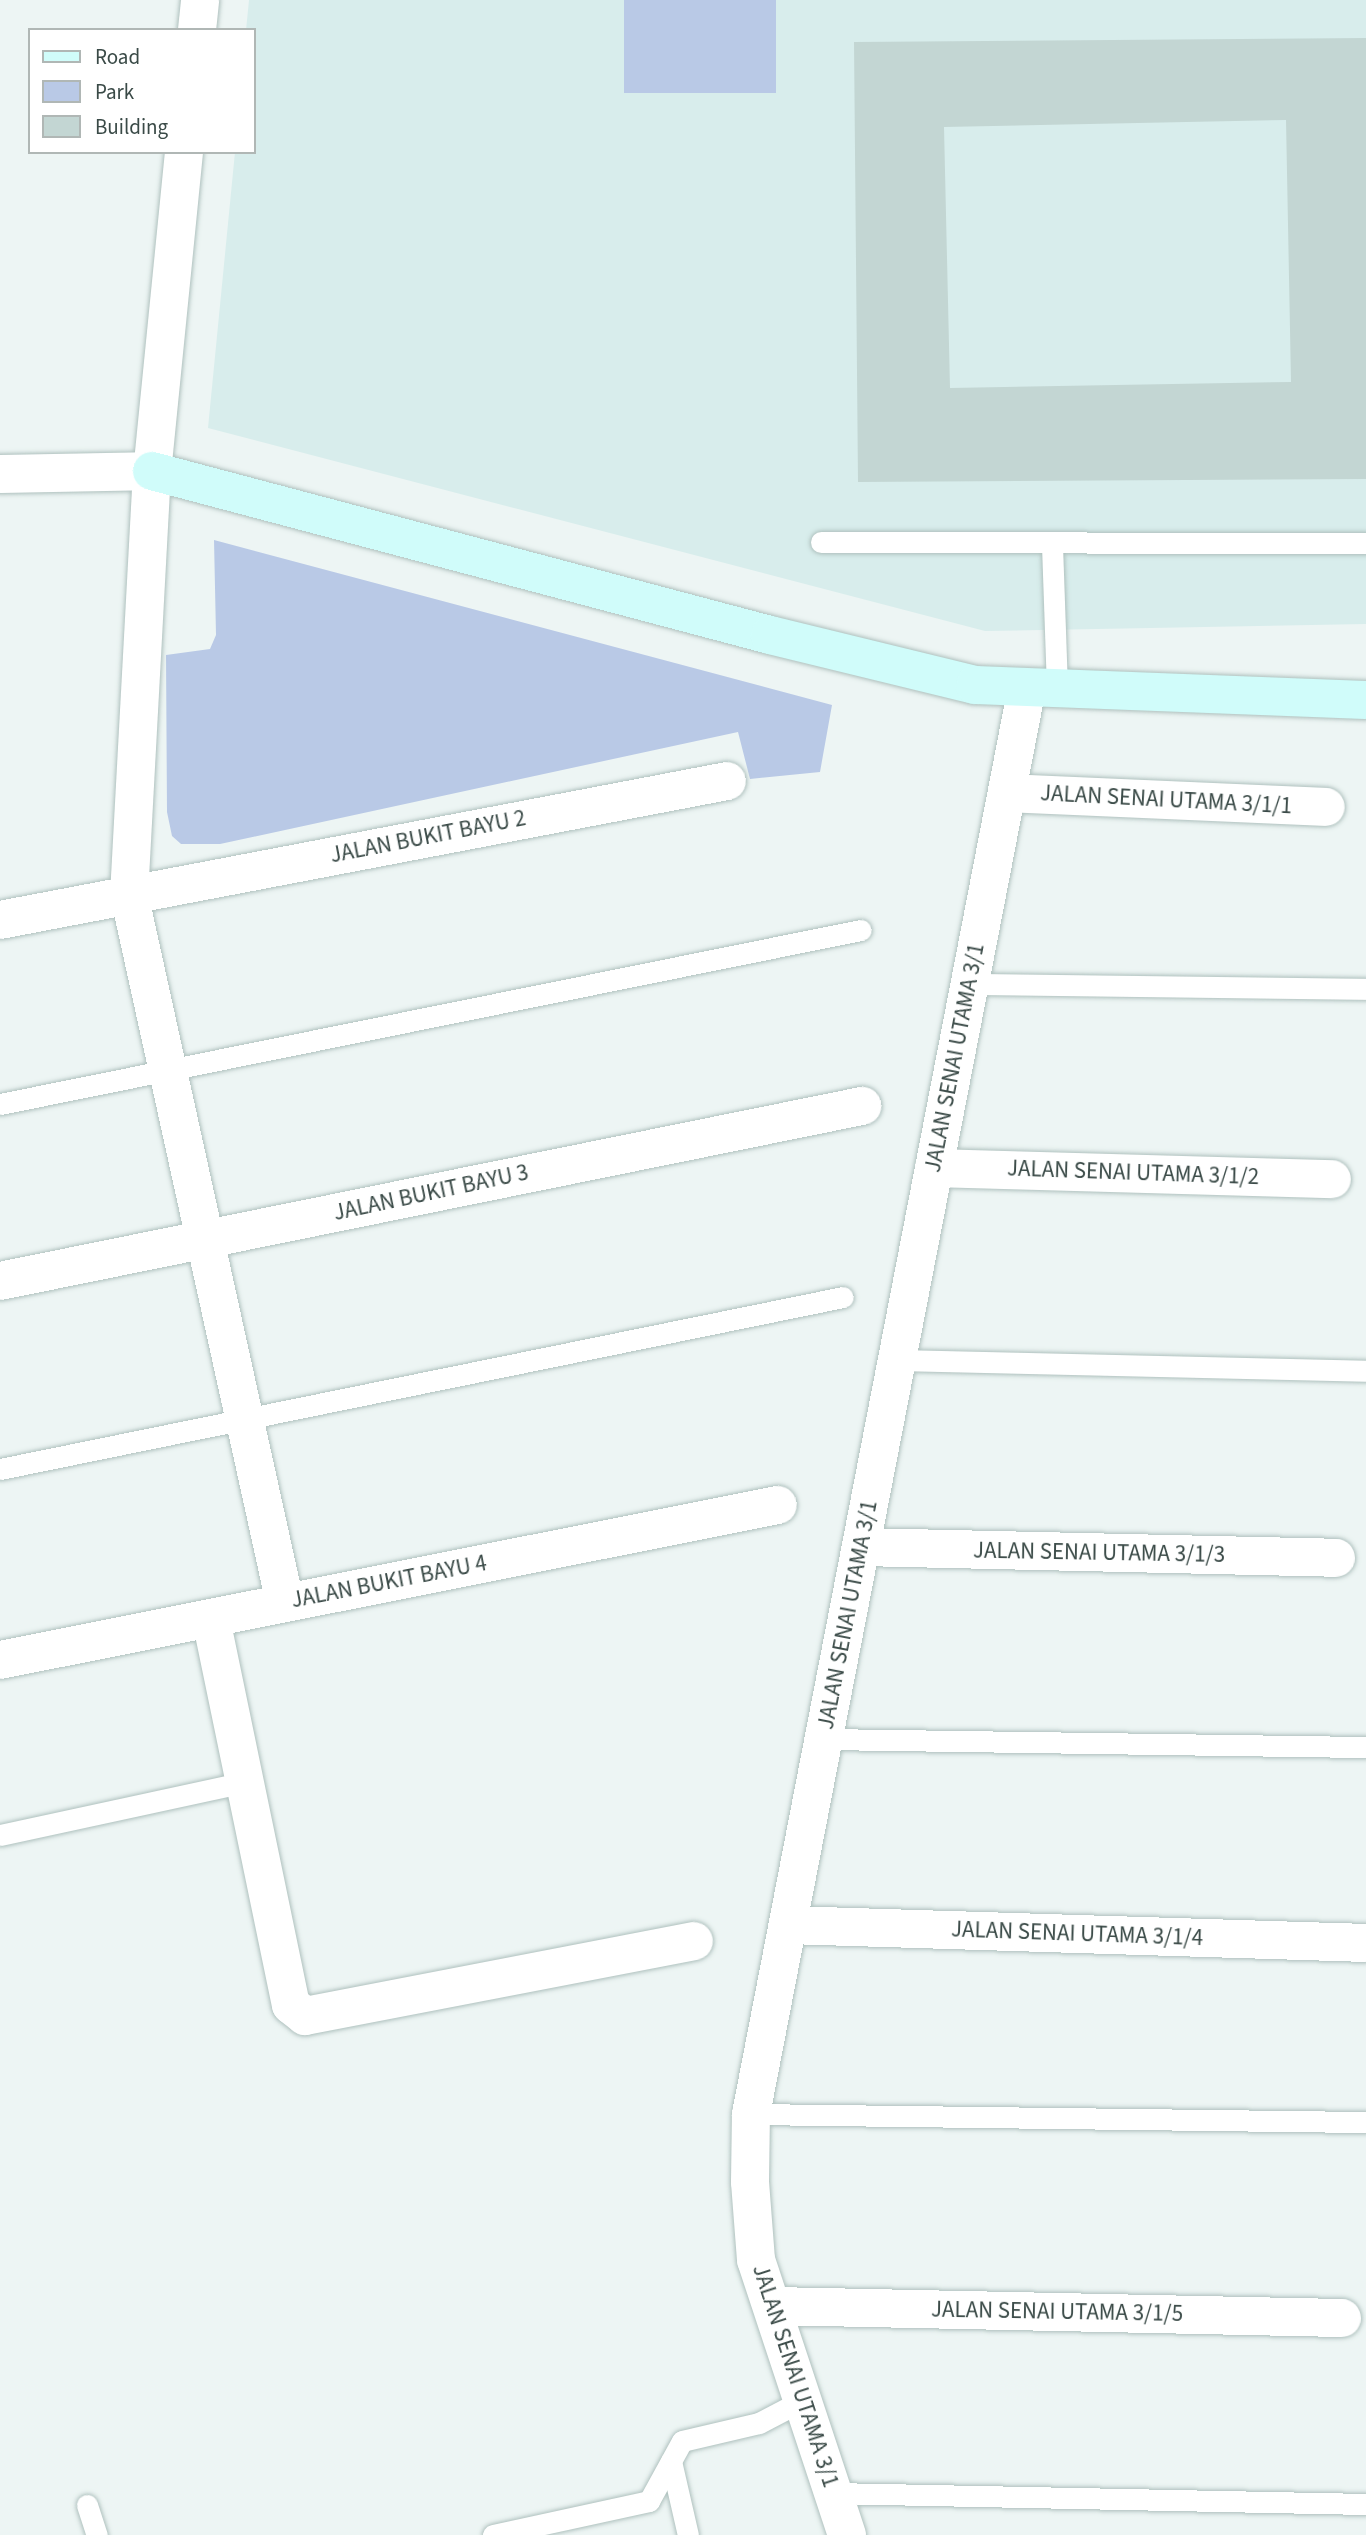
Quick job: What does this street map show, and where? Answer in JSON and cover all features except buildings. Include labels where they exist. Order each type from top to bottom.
[{"type":"street","points":[[197,28],[200,0]]},
{"type":"street","points":[[184,154],[152,471],[129,894],[285,1603]]},
{"type":"street","points":[[0,474],[152,471],[770,635],[975,685],[1366,700]]},
{"type":"street","name":"JALAN SENAI UTAMA 3/1","points":[[847,2535],[756,2260],[751,2114],[1007,793],[1042,688]]},
{"type":"street","name":"JALAN BUKIT BAYU 2","points":[[0,920],[727,781]]},
{"type":"street","name":"JALAN SENAI UTAMA 3/1/1","points":[[1007,793],[1326,807]]},
{"type":"street","name":"JALAN BUKIT BAYU 3","points":[[0,1281],[862,1106]]},
{"type":"street","name":"JALAN SENAI UTAMA 3/1/2","points":[[934,1168],[1332,1179]]},
{"type":"street","name":"JALAN BUKIT BAYU 4","points":[[0,1660],[778,1505]]},
{"type":"street","name":"JALAN SENAI UTAMA 3/1/3","points":[[861,1547],[1336,1558]]},
{"type":"street","points":[[211,1619],[291,2005],[305,2016],[694,1941]]},
{"type":"street","name":"JALAN SENAI UTAMA 3/1/4","points":[[788,1925],[1366,1942]]},
{"type":"street","name":"JALAN SENAI UTAMA 3/1/5","points":[[773,2306],[1342,2318]]},
{"type":"lane","points":[[821,542],[1052,545],[1366,543]]},
{"type":"lane","points":[[1042,688],[1052,545]]},
{"type":"lane","points":[[0,1104],[861,930]]},
{"type":"lane","points":[[970,984],[1366,989]]},
{"type":"lane","points":[[0,1469],[844,1297]]},
{"type":"lane","points":[[897,1360],[1366,1371]]},
{"type":"lane","points":[[824,1739],[1366,1747]]},
{"type":"lane","points":[[0,1835],[245,1782]]},
{"type":"lane","points":[[751,2114],[1366,2122]]},
{"type":"lane","points":[[493,2535],[649,2501],[682,2441],[759,2423],[802,2401]]},
{"type":"lane","points":[[671,2460],[688,2535]]},
{"type":"lane","points":[[832,2493],[1366,2504]]},
{"type":"lane","points":[[87,2505],[97,2535]]},
{"type":"shaded area","points":[[249,0],[1366,0],[1366,624],[985,631],[208,428],[235,154],[256,154],[256,28],[246,28]]},
{"type":"green space","points":[[624,0],[776,0],[776,93],[624,93]]},
{"type":"green space","points":[[214,540],[832,705],[820,772],[750,779],[738,732],[220,844],[181,844],[172,836],[167,812],[166,655],[210,649],[216,635]]}]
